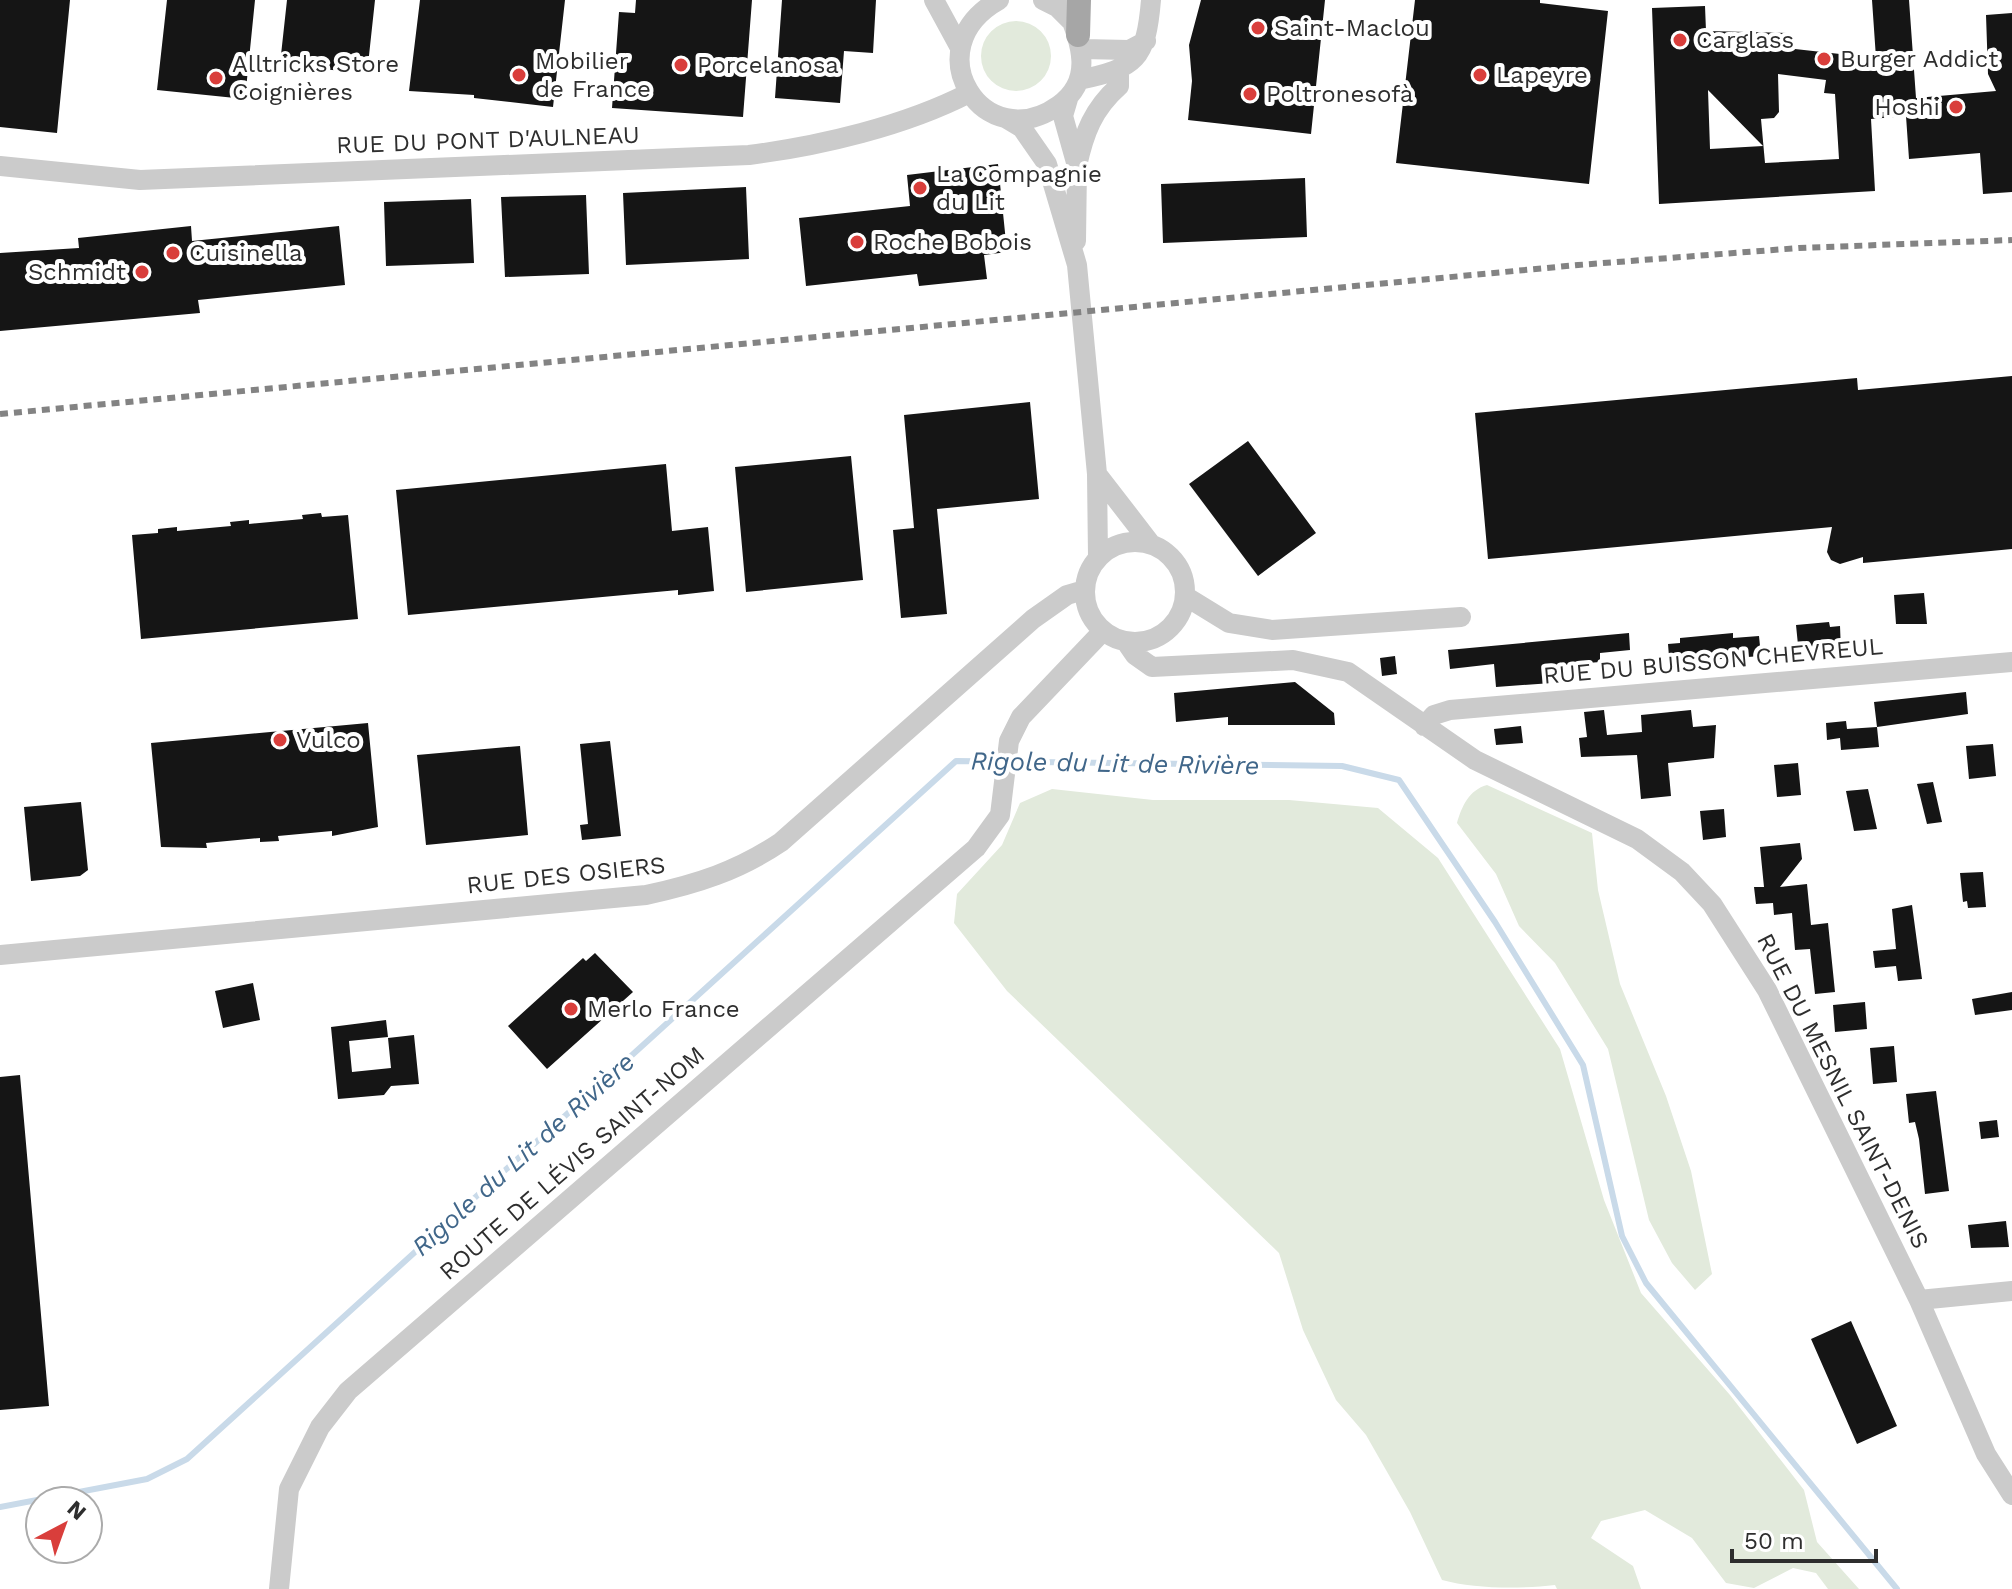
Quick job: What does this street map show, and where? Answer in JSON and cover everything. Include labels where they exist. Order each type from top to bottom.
[{"type":"street","points":[[934,0],[959,46]]},
{"type":"street","points":[[999,0],[983,9],[966,28],[959,46],[958,63],[969,93],[986,109],[1022,128],[1047,164],[1077,265]]},
{"type":"street","points":[[1043,0],[1057,7],[1078,27],[1129,50],[1146,41]]},
{"type":"street","points":[[1064,0],[1078,27],[1079,80],[1063,116],[1077,166]]},
{"type":"street","points":[[1079,80],[1119,72],[1132,64],[1146,41],[1151,0]]},
{"type":"street","points":[[1098,557],[1097,474],[1077,265],[1077,166],[1084,133],[1104,99],[1119,86],[1119,72]]},
{"type":"street","name":"RUE DU PONT D'AULNEAU","points":[[0,166],[140,180],[749,155],[813,145],[945,105],[969,93]]},
{"type":"street","points":[[1007,119],[1026,120],[1044,116],[1068,99]]},
{"type":"street","points":[[1097,474],[1151,544],[1173,559],[1181,570],[1185,596],[1182,611],[1162,634],[1151,640],[1126,642],[1103,631],[1092,619],[1084,590],[1088,572],[1098,557],[1122,542],[1151,544]]},
{"type":"street","name":"RUE DES OSIERS","points":[[0,955],[646,895],[698,884],[753,862],[781,842],[1033,619],[1067,595],[1084,590]]},
{"type":"street","points":[[1185,596],[1229,623],[1272,630],[1461,617]]},
{"type":"street","name":"ROUTE DE LÉVIS SAINT-NOM","points":[[279,1589],[289,1489],[320,1427],[348,1391],[976,848],[1000,815],[1009,741],[1021,717],[1103,631]]},
{"type":"street","points":[[1162,634],[1188,666]]},
{"type":"street","name":"RUE DU MESNIL SAINT-DENIS","points":[[1126,642],[1135,655],[1152,667],[1273,660],[1308,662],[1348,672],[1475,760],[1637,839],[1682,872],[1712,904],[1767,990],[1919,1300],[1986,1454],[2012,1495]]},
{"type":"street","name":"RUE DU BUISSON CHEVREUL","points":[[1424,726],[1434,715],[1450,710],[2012,662]]},
{"type":"street","points":[[1919,1300],[2012,1291]]},
{"type":"shaded area","points":[[1009,21],[1023,21],[1045,36],[1051,56],[1049,69],[1041,81],[1023,91],[1009,91],[987,76],[981,63],[981,49],[996,27]]},
{"type":"shaded area","points":[[1487,785],[1592,833],[1598,890],[1620,984],[1666,1096],[1691,1171],[1712,1274],[1695,1290],[1672,1263],[1649,1220],[1608,1049],[1555,963],[1519,926],[1496,874],[1457,823],[1467,800]]},
{"type":"shaded area","points":[[1052,789],[1153,800],[1289,800],[1378,808],[1438,858],[1560,1049],[1604,1200],[1641,1293],[1730,1395],[1804,1490],[1817,1542],[1859,1589],[1828,1589],[1816,1573],[1793,1568],[1754,1588],[1726,1583],[1692,1538],[1645,1510],[1601,1521],[1591,1538],[1633,1566],[1641,1589],[1557,1589],[1555,1585],[1498,1587],[1442,1580],[1410,1512],[1366,1435],[1336,1400],[1303,1330],[1279,1253],[1007,991],[954,923],[957,894],[1002,845],[1020,803]]},
{"type":"building","points":[[0,0],[70,0],[57,133],[0,127]]},
{"type":"building","points":[[167,0],[255,0],[245,99],[157,90]]},
{"type":"building","points":[[287,0],[375,0],[367,74],[280,64]]},
{"type":"building","points":[[420,0],[565,0],[553,107],[474,98],[474,95],[409,91]]},
{"type":"building","name":"Porcelanosa","points":[[636,0],[752,0],[743,117],[612,108],[619,12],[635,13]]},
{"type":"building","points":[[782,0],[876,0],[873,53],[844,51],[840,103],[775,98]]},
{"type":"building","points":[[1201,0],[1325,0],[1311,134],[1188,120],[1192,81],[1189,45]]},
{"type":"building","points":[[1415,0],[1540,0],[1540,3],[1608,11],[1589,184],[1396,163]]},
{"type":"building","points":[[1872,0],[1909,0],[1916,98],[1996,91],[1988,74],[1986,15],[2012,13],[2012,192],[1983,194],[1980,153],[1909,159],[1906,116],[1871,119],[1875,191],[1659,204],[1652,8],[1705,6],[1706,31],[1788,33],[1786,48],[1876,58]],"holes":[[[1778,74],[1826,80],[1824,93],[1835,94],[1839,159],[1765,163],[1761,119],[1774,118],[1779,112]],[[1708,90],[1763,146],[1710,149]]]},
{"type":"building","points":[[998,164],[1007,252],[984,255],[987,279],[919,286],[917,274],[806,286],[799,218],[910,206],[907,175]]},
{"type":"building","points":[[1305,178],[1307,237],[1163,243],[1161,184]]},
{"type":"building","points":[[746,187],[749,259],[626,265],[623,193]]},
{"type":"building","points":[[586,195],[589,274],[505,277],[501,197]]},
{"type":"building","points":[[471,199],[474,263],[386,266],[384,202]]},
{"type":"building","points":[[191,226],[192,241],[339,226],[345,285],[198,300],[200,313],[0,331],[0,253],[79,248],[78,238]]},
{"type":"building","points":[[2012,376],[2012,549],[1863,563],[1863,557],[1840,564],[1831,560],[1827,552],[1832,527],[1488,559],[1475,413],[1857,378],[1858,390]]},
{"type":"building","points":[[1030,402],[1039,499],[937,509],[947,614],[901,618],[893,530],[914,528],[904,415]]},
{"type":"building","points":[[1248,441],[1316,533],[1258,576],[1189,484]]},
{"type":"building","points":[[851,456],[863,580],[746,592],[735,467]]},
{"type":"building","points":[[666,464],[672,531],[708,527],[714,591],[678,595],[678,590],[408,615],[396,490]]},
{"type":"building","points":[[321,513],[322,517],[348,515],[358,619],[141,639],[132,535],[158,533],[158,529],[177,527],[177,531],[231,526],[230,522],[249,520],[249,524],[303,519],[302,515]]},
{"type":"building","points":[[1924,593],[1927,624],[1896,624],[1894,595]]},
{"type":"building","points":[[1829,622],[1830,627],[1840,626],[1841,651],[1799,655],[1796,625]]},
{"type":"building","points":[[1629,633],[1630,650],[1600,653],[1600,662],[1563,665],[1565,679],[1552,683],[1496,687],[1494,664],[1450,669],[1448,650]]},
{"type":"building","points":[[1733,633],[1733,638],[1759,636],[1761,656],[1708,660],[1709,667],[1670,669],[1668,644],[1680,643],[1680,638]]},
{"type":"building","points":[[1395,656],[1397,674],[1382,676],[1380,658]]},
{"type":"building","points":[[1295,682],[1334,713],[1335,725],[1228,725],[1228,717],[1176,722],[1174,693]]},
{"type":"building","points":[[1966,692],[1968,714],[1877,727],[1874,702]]},
{"type":"building","points":[[1604,710],[1607,735],[1642,732],[1641,715],[1691,710],[1693,727],[1716,725],[1714,758],[1668,763],[1671,796],[1641,799],[1637,755],[1581,757],[1579,738],[1587,737],[1584,712]]},
{"type":"building","points":[[1846,721],[1847,729],[1877,727],[1879,747],[1841,750],[1840,738],[1827,740],[1826,723]]},
{"type":"building","points":[[368,723],[378,827],[332,836],[332,831],[278,836],[279,841],[260,842],[260,838],[206,843],[207,848],[161,847],[151,743]]},
{"type":"building","points":[[1521,726],[1523,743],[1496,745],[1494,729]]},
{"type":"building","points":[[610,741],[621,836],[582,840],[580,825],[588,824],[580,744]]},
{"type":"building","points":[[1993,744],[1996,776],[1969,779],[1966,746]]},
{"type":"building","points":[[520,746],[528,835],[426,845],[417,755]]},
{"type":"building","points":[[1798,763],[1801,795],[1777,797],[1774,765]]},
{"type":"building","points":[[1933,782],[1942,822],[1927,824],[1917,784]]},
{"type":"building","points":[[1868,789],[1877,829],[1854,831],[1846,791]]},
{"type":"building","points":[[81,802],[88,870],[80,876],[31,881],[24,807]]},
{"type":"building","points":[[1724,809],[1726,837],[1703,840],[1700,811]]},
{"type":"building","points":[[1800,843],[1802,859],[1780,887],[1807,884],[1811,925],[1828,923],[1835,992],[1815,994],[1810,949],[1795,950],[1792,913],[1774,915],[1773,903],[1756,904],[1754,887],[1764,887],[1760,847]]},
{"type":"building","points":[[1983,872],[1986,907],[1968,908],[1967,901],[1963,902],[1960,873]]},
{"type":"building","points":[[1912,905],[1922,979],[1898,981],[1896,966],[1875,968],[1873,951],[1896,949],[1892,909]]},
{"type":"building","name":"Merlo France","points":[[595,953],[633,992],[547,1069],[508,1026],[583,958],[586,961]]},
{"type":"building","points":[[253,983],[260,1020],[223,1028],[215,991]]},
{"type":"building","points":[[2012,992],[2012,1010],[1975,1015],[1972,999]]},
{"type":"building","points":[[1865,1002],[1867,1029],[1835,1032],[1833,1005]]},
{"type":"building","points":[[386,1020],[388,1037],[349,1041],[352,1072],[391,1068],[388,1038],[414,1035],[419,1084],[391,1086],[384,1095],[338,1099],[331,1027]]},
{"type":"building","points":[[1894,1046],[1897,1082],[1873,1084],[1870,1048]]},
{"type":"building","points":[[20,1075],[49,1406],[0,1410],[0,1077]]},
{"type":"building","points":[[1936,1091],[1949,1191],[1925,1194],[1919,1139],[1915,1122],[1909,1123],[1906,1094]]},
{"type":"building","points":[[1997,1120],[1999,1137],[1981,1139],[1979,1122]]},
{"type":"building","points":[[2006,1221],[2009,1247],[1971,1248],[1968,1225]]},
{"type":"building","points":[[1851,1321],[1897,1426],[1857,1444],[1811,1339]]},
{"type":"waterway","name":"Rigole du Lit de Rivière","points":[[0,1507],[147,1479],[187,1459],[956,761],[1342,766],[1399,780],[1495,922],[1583,1065],[1622,1236],[1646,1283],[1897,1589]]},
{"type":"railway","points":[[0,414],[1578,265],[1799,248],[2012,240]]},
{"type":"place","name":"Saint-Maclou","points":[[1258,28]]},
{"type":"place","name":"Carglass","points":[[1680,40]]},
{"type":"place","name":"Burger Addict","points":[[1824,59]]},
{"type":"place","name":"Porcelanosa","points":[[681,65]]},
{"type":"place","name":"Mobilier de France","points":[[519,75]]},
{"type":"place","name":"Lapeyre","points":[[1480,75]]},
{"type":"place","name":"Alltricks Store Coignières","points":[[216,78]]},
{"type":"place","name":"Poltronesofà","points":[[1250,94]]},
{"type":"place","name":"Hoshi","points":[[1956,107]]},
{"type":"place","name":"La Compagnie du Lit","points":[[920,188]]},
{"type":"place","name":"Roche Bobois","points":[[857,242]]},
{"type":"place","name":"Cuisinella","points":[[173,253]]},
{"type":"place","name":"Schmidt","points":[[142,272]]},
{"type":"place","name":"Vulco","points":[[280,740]]},
{"type":"place","name":"Merlo France","points":[[571,1009]]}]
